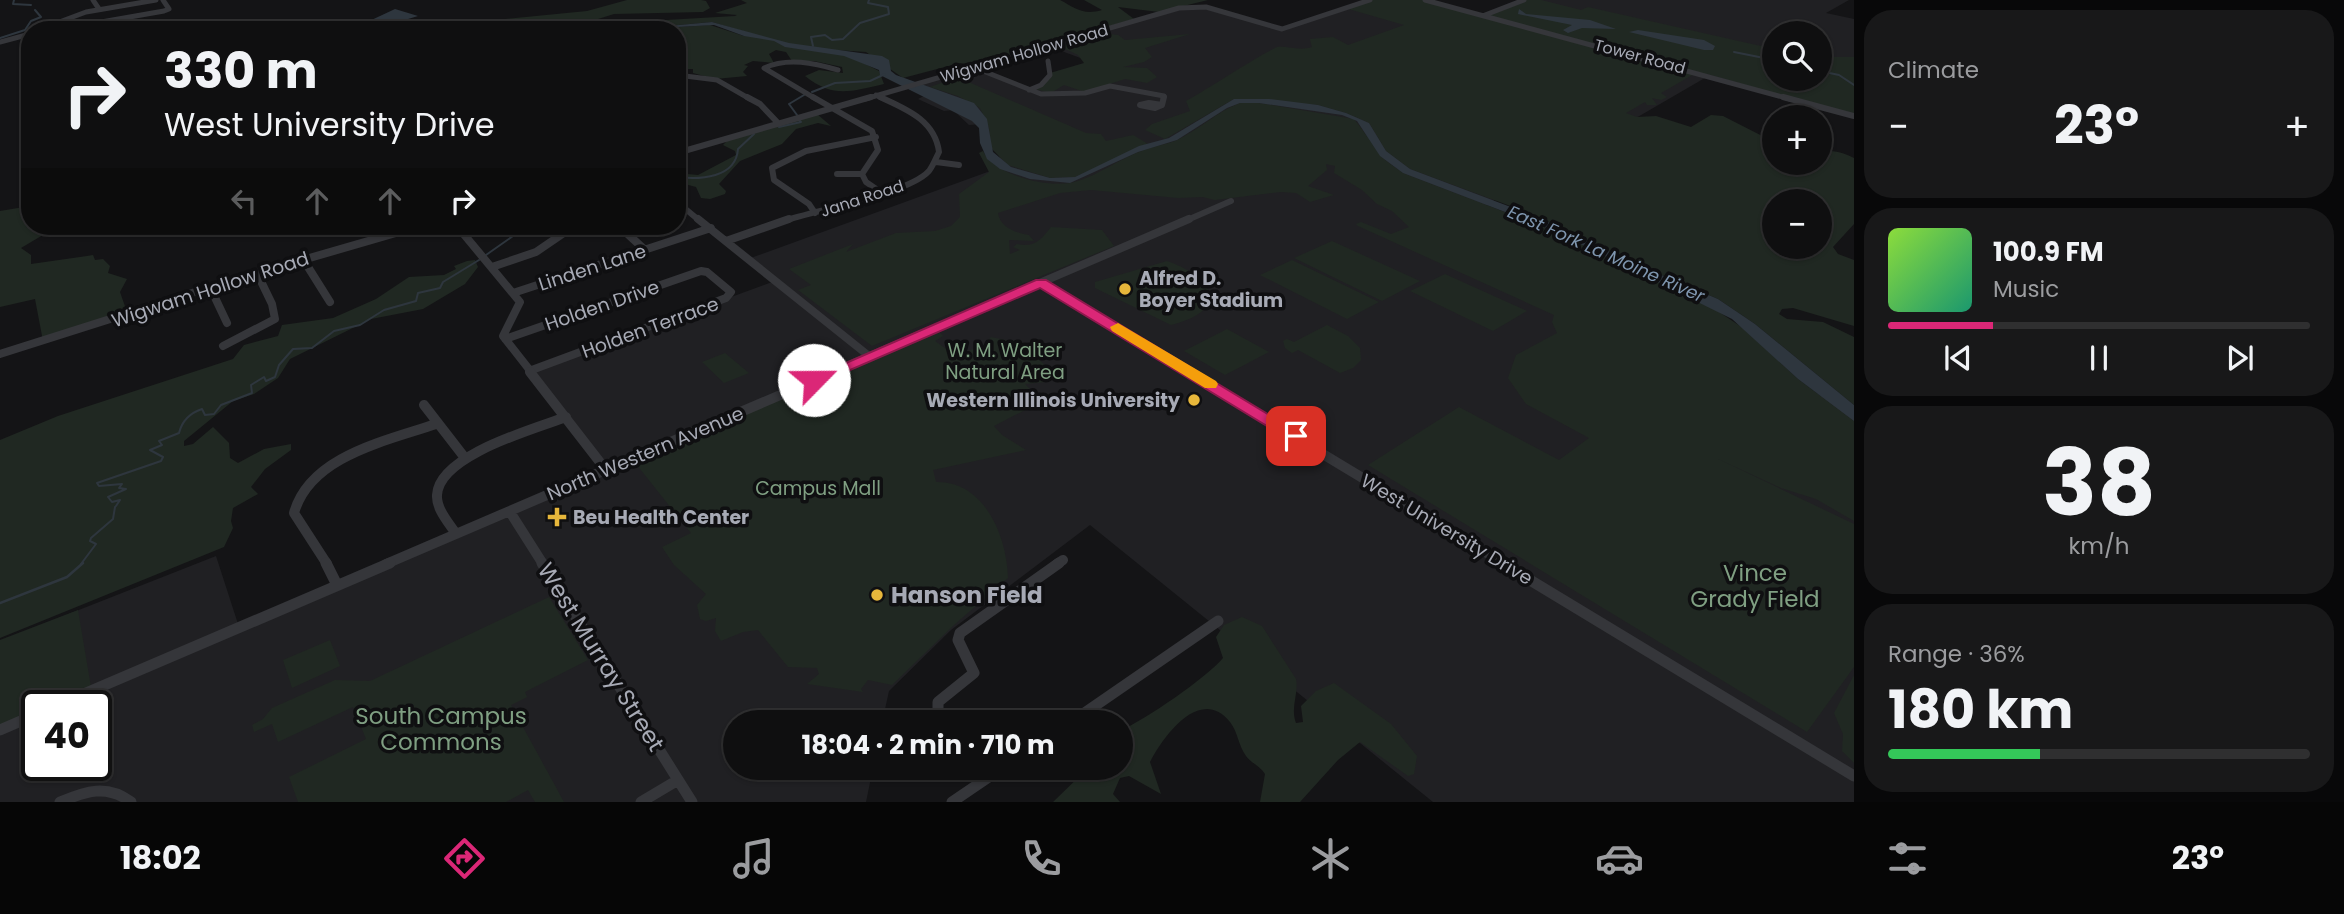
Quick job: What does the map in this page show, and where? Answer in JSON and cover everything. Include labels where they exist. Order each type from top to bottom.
[{"type":"street","points":[[93,0],[99,9]]},
{"type":"street","points":[[64,21],[99,9],[156,0]]},
{"type":"street","points":[[108,21],[164,12],[169,9],[163,0]]},
{"type":"street","name":"Wigwam Hollow Road","points":[[686,150],[1188,6],[1209,8],[1282,29],[1370,0]]},
{"type":"street","name":"Tower Road","points":[[1425,0],[1854,116]]},
{"type":"street","points":[[1484,15],[1524,0]]},
{"type":"street","points":[[0,42],[21,36]]},
{"type":"street","points":[[1029,90],[1041,85],[1050,75],[1048,61]]},
{"type":"street","points":[[838,70],[807,62],[775,64],[764,68],[869,129],[876,137],[879,151],[862,174]]},
{"type":"street","points":[[973,67],[1046,95],[1082,93],[1111,86],[1154,92],[1166,97],[1162,105]]},
{"type":"street","points":[[686,76],[717,80],[760,104],[778,123]]},
{"type":"street","points":[[876,95],[915,115],[930,127],[939,143],[936,162],[959,165]]},
{"type":"street","points":[[815,213],[805,201],[774,180],[772,168],[797,155],[848,140],[876,137]]},
{"type":"street","name":"Jana Road","points":[[726,241],[920,178],[936,162]]},
{"type":"street","points":[[837,174],[862,174]]},
{"type":"street","points":[[862,174],[866,183],[882,192]]},
{"type":"street","name":"North Western Avenue","points":[[93,690],[1231,201]]},
{"type":"street","points":[[686,209],[869,356]]},
{"type":"street","name":"Linden Lane","points":[[513,293],[711,228]]},
{"type":"street","name":"Wigwam Hollow Road","points":[[0,354],[210,287],[388,235]]},
{"type":"street","points":[[465,235],[520,304],[502,332],[505,339],[606,470]]},
{"type":"street","points":[[492,267],[536,253],[561,235]]},
{"type":"street","points":[[629,235],[645,250]]},
{"type":"street","points":[[303,259],[330,302]]},
{"type":"street","name":"Holden Drive","points":[[505,339],[699,272]]},
{"type":"street","name":"Holden Terrace","points":[[529,371],[730,295],[730,291],[706,272],[699,272]]},
{"type":"street","points":[[223,346],[275,319],[272,304],[257,273]]},
{"type":"street","name":"West University Drive","points":[[1041,283],[1854,776]]},
{"type":"street","points":[[210,287],[228,323]]},
{"type":"street","points":[[424,405],[436,424],[465,458]]},
{"type":"street","points":[[456,534],[438,502],[437,493],[445,477],[465,458],[566,417]]},
{"type":"street","points":[[337,585],[320,549],[294,513],[299,494],[309,481],[334,464],[436,424]]},
{"type":"street","name":"West Murray Street","points":[[510,512],[692,802]]},
{"type":"street","points":[[938,710],[939,702],[974,673],[958,640],[963,628],[1063,560]]},
{"type":"street","points":[[1089,710],[1218,621]]},
{"type":"street","points":[[0,730],[21,721]]},
{"type":"street","points":[[641,802],[678,780]]},
{"type":"street","points":[[952,802],[982,780]]},
{"type":"street","points":[[60,802],[83,791],[103,789],[117,792],[131,802]]},
{"type":"shaded area","name":"Western Illinois University","points":[[1370,0],[1484,15],[1524,0],[1849,0],[1826,13],[1854,19],[1854,116],[1832,110],[1832,105],[1815,105],[1766,91],[1832,91],[1832,21],[1762,21],[1762,90],[1710,75],[1474,212],[1854,413],[1854,802],[1433,802],[1090,525],[951,630],[889,691],[885,710],[723,710],[723,780],[871,780],[866,802],[0,802],[0,641],[216,556],[239,627],[605,470],[529,371],[775,281],[748,259],[1004,166],[983,124],[969,125],[953,110],[944,111],[918,99],[924,96],[904,87],[973,67],[1031,91],[1051,78],[1085,91],[1129,76],[1048,46],[1194,6],[1280,29]]},
{"type":"green space","points":[[627,0],[701,0],[706,1],[710,8],[703,12],[614,14],[592,21],[504,21],[587,11]]},
{"type":"green space","points":[[741,0],[1060,0],[1079,10],[1095,12],[1102,10],[1084,0],[1208,0],[1159,12],[1118,7],[1134,19],[973,65],[960,63],[903,78],[866,52],[835,50],[865,60],[861,62],[879,71],[884,84],[842,91],[824,88],[805,76],[819,70],[843,73],[842,67],[814,61],[792,61],[786,52],[776,50],[769,54],[774,63],[753,61],[744,65],[748,66],[743,72],[747,76],[715,79],[693,73],[693,69],[686,69],[686,27],[710,25],[744,36],[753,34],[712,22],[686,24],[686,21],[648,21],[735,16],[737,15],[715,13],[747,3]]},
{"type":"green space","points":[[1370,0],[1425,0],[1484,15],[1524,0],[1541,0],[1581,10],[1588,7],[1762,46],[1762,90],[1707,74],[1694,74],[1661,93],[1667,97],[1661,100],[1652,98],[1657,105],[1647,105],[1645,102],[1626,113],[1637,117],[1656,116],[1691,127],[1711,115],[1723,116],[1762,136],[1762,175],[1832,175],[1832,151],[1854,158],[1854,224],[1833,247],[1838,254],[1854,260],[1854,326],[1793,308],[1782,309],[1779,314],[1787,319],[1823,322],[1854,337],[1854,405],[1755,324],[1718,299],[1633,263],[1524,211],[1410,169],[1386,151],[1369,123],[1346,113],[1318,105],[1234,99],[1165,139],[1145,130],[1152,124],[1190,111],[1186,101],[1275,48],[1307,48],[1312,47],[1310,39],[1333,37],[1348,45],[1404,25],[1345,8]]},
{"type":"green space","points":[[1101,33],[1118,35],[1125,40],[1190,34],[1145,48],[1152,57],[1144,62],[1123,67],[1147,68],[1157,77],[1147,83],[1125,79],[1085,92],[1064,85],[1051,93],[1035,89],[1050,73],[1084,63],[1078,55],[1059,46]]},
{"type":"green space","points":[[1832,57],[1854,57],[1854,116],[1832,110],[1832,105],[1816,105],[1766,91],[1832,91]]},
{"type":"green space","points":[[953,79],[964,80],[1086,133],[1101,134],[1106,141],[1133,135],[1148,144],[1075,177],[1050,178],[1008,165],[991,148],[989,128],[980,108],[958,96],[930,87]]},
{"type":"green space","name":"Vince Grady Field","points":[[1240,103],[1259,103],[1354,119],[1385,160],[1403,173],[1552,230],[1713,308],[1743,328],[1798,379],[1854,421],[1854,521],[1816,499],[1781,488],[1716,458],[1854,524],[1854,667],[1807,732],[1368,465],[1459,407],[1559,460],[1589,438],[1526,404],[1508,378],[1516,355],[1557,333],[1552,322],[1554,315],[1358,226],[1356,224],[1361,222],[1391,234],[1409,227],[1392,211],[1377,204],[1362,190],[1334,173],[1335,166],[1326,164],[1327,170],[1308,186],[1334,195],[1310,202],[1296,193],[1281,192],[1215,200],[1091,190],[1060,193],[998,213],[1006,226],[1029,235],[1034,241],[1009,240],[1010,254],[1020,250],[1013,247],[1017,244],[1037,242],[1051,227],[1102,230],[1114,246],[872,346],[798,290],[811,285],[789,269],[853,244],[846,252],[896,233],[935,231],[951,226],[960,217],[959,194],[989,172],[979,153],[983,151],[998,167],[1021,178],[1047,183],[1070,183],[1087,178],[1143,150],[1175,141]]},
{"type":"green space","points":[[817,114],[831,126],[818,123],[796,129],[782,144],[740,161],[719,184],[726,191],[725,194],[710,199],[701,198],[696,187],[686,184],[686,174],[698,175],[736,155],[735,151],[723,145],[727,141]]},
{"type":"green space","points":[[21,208],[21,235],[43,235],[21,248],[31,255],[31,264],[93,255],[95,260],[103,259],[110,266],[108,273],[127,279],[120,292],[128,315],[43,341],[35,299],[0,307],[0,211]]},
{"type":"green space","points":[[1332,241],[1420,281],[1382,301],[1294,258]]},
{"type":"green space","points":[[475,260],[478,267],[465,284],[423,309],[371,319],[290,359],[278,378],[254,394],[233,401],[184,441],[184,446],[193,444],[213,427],[229,443],[230,458],[238,463],[264,449],[291,444],[291,450],[265,469],[251,487],[258,494],[233,508],[233,528],[224,547],[0,638],[0,440],[58,416],[233,359],[244,345],[278,336],[282,325],[333,318],[376,299],[409,277],[444,275],[456,269],[454,266]]},
{"type":"green space","points":[[1292,260],[1379,302],[1347,319],[1260,275]]},
{"type":"green space","points":[[1167,261],[1197,276],[1210,294],[1209,303],[1190,319],[1171,325],[1095,288],[1095,282]]},
{"type":"green space","points":[[1445,274],[1527,311],[1493,331],[1410,291]]},
{"type":"green space","points":[[1327,325],[1348,336],[1360,348],[1361,360],[1353,368],[1340,373],[1298,350],[1292,353],[1285,348],[1283,341],[1287,339],[1294,342]]},
{"type":"green space","points":[[935,328],[943,336],[935,341],[956,356],[985,344],[991,337],[1020,343],[1045,365],[1045,382],[1025,384],[1036,395],[1018,404],[1025,410],[994,426],[1002,435],[1026,450],[933,470],[936,482],[953,484],[968,491],[990,514],[1003,546],[1008,578],[892,685],[868,680],[861,689],[863,692],[807,684],[819,674],[817,668],[788,667],[758,630],[743,632],[721,641],[715,631],[716,618],[706,621],[700,619],[697,605],[706,594],[674,565],[662,547],[691,533],[636,464],[605,476],[602,472]]},
{"type":"green space","points":[[1227,329],[1269,352],[1225,375],[1184,351]]},
{"type":"green space","points":[[725,353],[749,373],[724,383],[702,362]]},
{"type":"green space","name":"South Campus Commons","points":[[549,597],[588,660],[525,692],[527,697],[511,705],[564,802],[535,802],[528,790],[506,802],[298,802],[289,777],[366,739],[353,707],[278,742],[272,724],[254,732],[252,725],[263,719],[272,708],[335,680],[370,681]]},
{"type":"green space","points":[[78,610],[91,687],[84,690],[21,690],[21,717],[0,726],[0,640]]},
{"type":"green space","points":[[1242,617],[1262,626],[1296,679],[1296,723],[1303,722],[1301,706],[1316,691],[1334,683],[1391,724],[1417,756],[1414,774],[1408,776],[1360,742],[1338,760],[1300,802],[1260,802],[1265,774],[1246,756],[1230,722],[1218,712],[1207,709],[1195,712],[1173,729],[1150,762],[1161,794],[1133,778],[1133,724],[1203,677],[1223,658],[1216,637],[1224,625]]},
{"type":"green space","points":[[330,640],[340,666],[292,688],[283,660]]},
{"type":"green space","points":[[1854,675],[1854,763],[1842,751],[1843,734],[1834,713]]},
{"type":"green space","points":[[1076,780],[1119,780],[1113,794],[1120,802],[1053,802]]},
{"type":"water","points":[[395,9],[418,16],[402,21],[369,21]]},
{"type":"water","points":[[1519,9],[1526,14],[1590,20],[1616,29],[1582,28],[1568,33],[1563,30],[1572,25],[1518,14]]},
{"type":"water","name":"East Fork La Moine River","points":[[712,22],[789,43],[882,56],[889,60],[891,71],[896,75],[974,103],[987,119],[993,152],[1011,167],[1050,178],[1075,177],[1139,146],[1169,138],[1234,99],[1269,99],[1318,105],[1346,113],[1369,123],[1386,151],[1410,169],[1540,218],[1633,263],[1718,299],[1755,324],[1854,405],[1854,421],[1798,379],[1732,319],[1552,230],[1403,173],[1380,156],[1357,121],[1342,115],[1259,103],[1240,103],[1227,108],[1177,140],[1138,152],[1070,183],[1030,179],[1000,169],[987,159],[980,143],[979,128],[972,121],[880,75],[879,70],[844,56],[785,47],[774,41],[744,36],[714,25],[686,27],[686,24]]},
{"type":"water","points":[[1638,30],[1704,40],[1715,46],[1713,50],[1704,50],[1629,32]]},
{"type":"waterway","points":[[14,0],[13,4],[31,5]]},
{"type":"waterway","points":[[813,46],[811,37],[825,35],[832,40],[843,39],[860,23],[889,14],[888,7],[868,3],[869,0]]},
{"type":"waterway","points":[[31,21],[41,17],[35,10]]},
{"type":"waterway","points":[[0,38],[21,31]]},
{"type":"waterway","points":[[1734,52],[1762,58]]},
{"type":"waterway","points":[[812,92],[835,83],[870,81],[885,74]]},
{"type":"waterway","points":[[1832,74],[1854,85]]},
{"type":"waterway","points":[[797,115],[789,104],[804,95]]},
{"type":"waterway","points":[[779,127],[801,122],[799,120]]},
{"type":"waterway","points":[[686,177],[706,177],[724,171],[736,159],[738,149],[754,134]]},
{"type":"waterway","points":[[486,255],[514,235]]},
{"type":"waterway","points":[[116,506],[120,500],[112,502],[108,497],[126,489],[119,488],[122,484],[99,486],[97,483],[161,461],[163,457],[150,450],[162,445],[159,441],[179,433],[184,421],[194,413],[202,409],[205,415],[214,414],[221,405],[252,393],[251,385],[264,377],[266,381],[275,377],[279,365],[293,349],[312,348],[334,331],[360,325],[384,310],[416,301],[418,293],[440,288],[443,282],[479,260]]},
{"type":"waterway","points":[[81,564],[96,544],[90,541],[91,538],[113,519],[115,507]]},
{"type":"waterway","points":[[0,603],[67,577],[83,563]]},
{"type":"slow traffic","points":[[1118,327],[1210,384]]},
{"type":"place","name":"Alfred D. Boyer Stadium","points":[[1125,289]]},
{"type":"place","name":"Western Illinois University","points":[[1194,400]]},
{"type":"place","name":"Beu Health Center","points":[[557,517]]},
{"type":"place","name":"Hanson Field","points":[[877,595]]},
{"type":"route","points":[[814,380],[1041,283],[1049,285],[1296,436]]},
{"type":"park label","name":"W. M. Walter Natural Area","points":[[1005,361]]},
{"type":"park label","name":"Campus Mall","points":[[818,488]]}]
